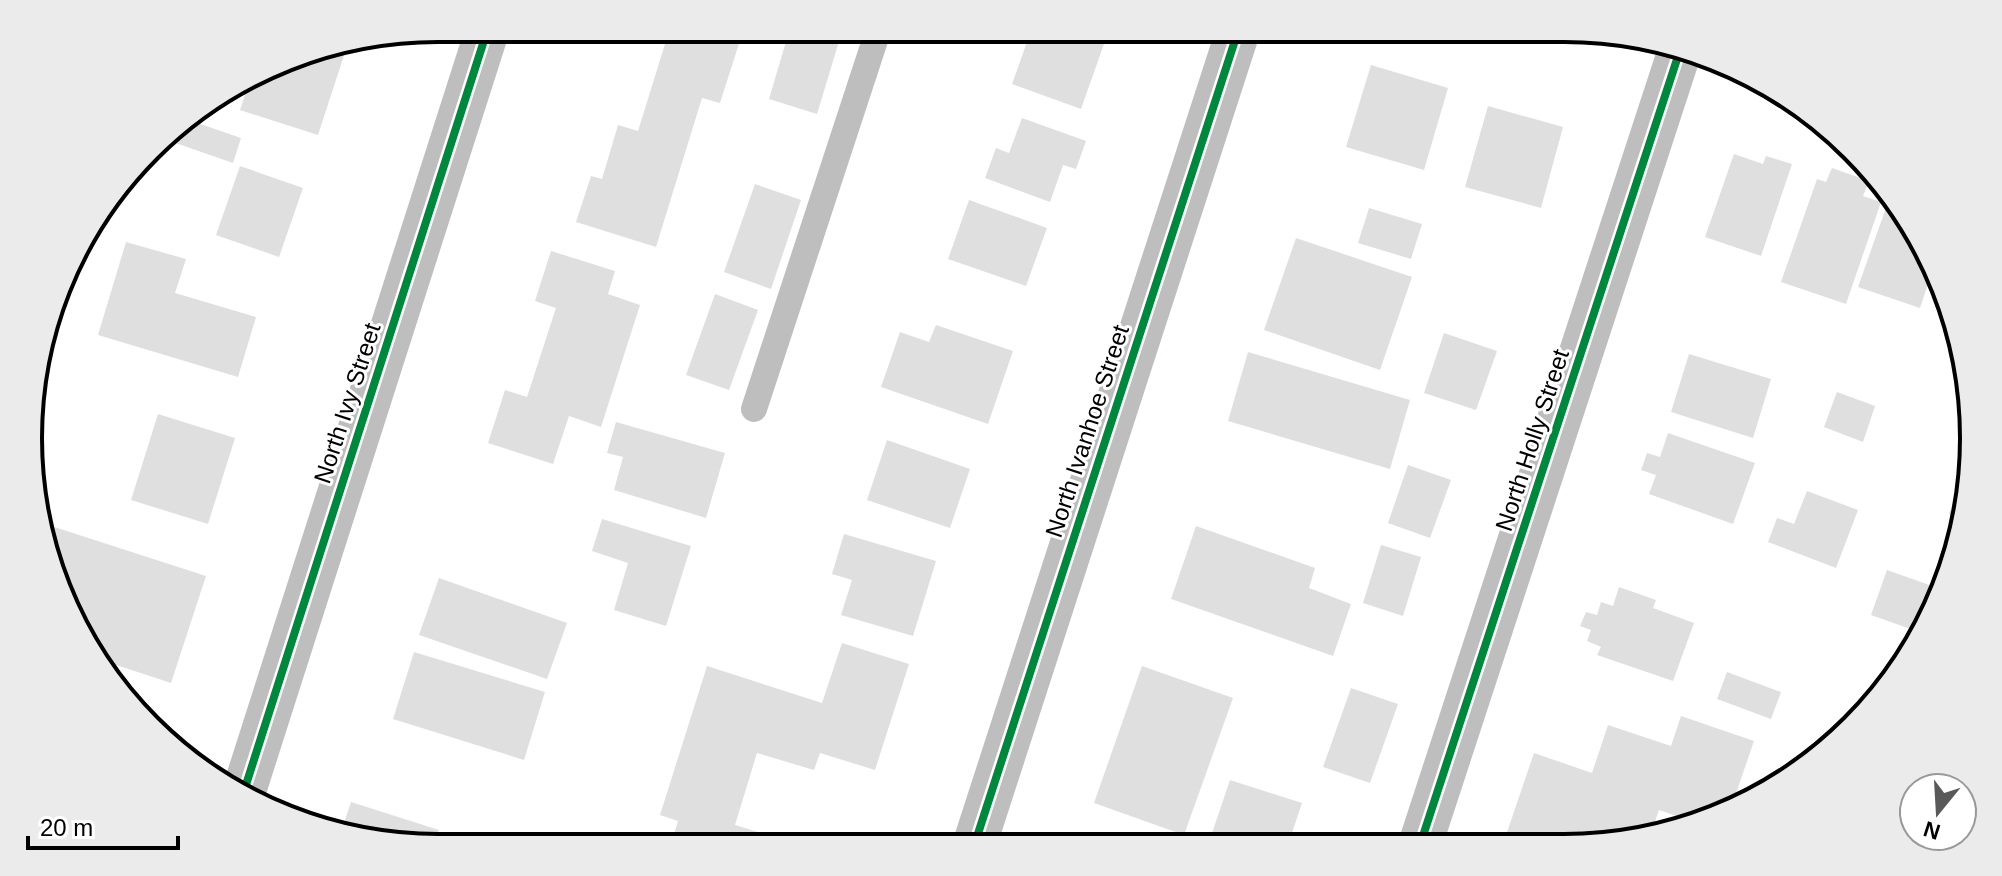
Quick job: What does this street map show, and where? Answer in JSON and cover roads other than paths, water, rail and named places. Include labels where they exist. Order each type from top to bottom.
[{"type":"street","name":"North Ivy Street","points":[[246,784],[484,42]]},
{"type":"street","name":"North Ivanhoe Street","points":[[978,834],[1234,42]]},
{"type":"street","name":"North Holly Street","points":[[1424,834],[1677,59]]},
{"type":"lane","points":[[754,409],[874,42]]}]
